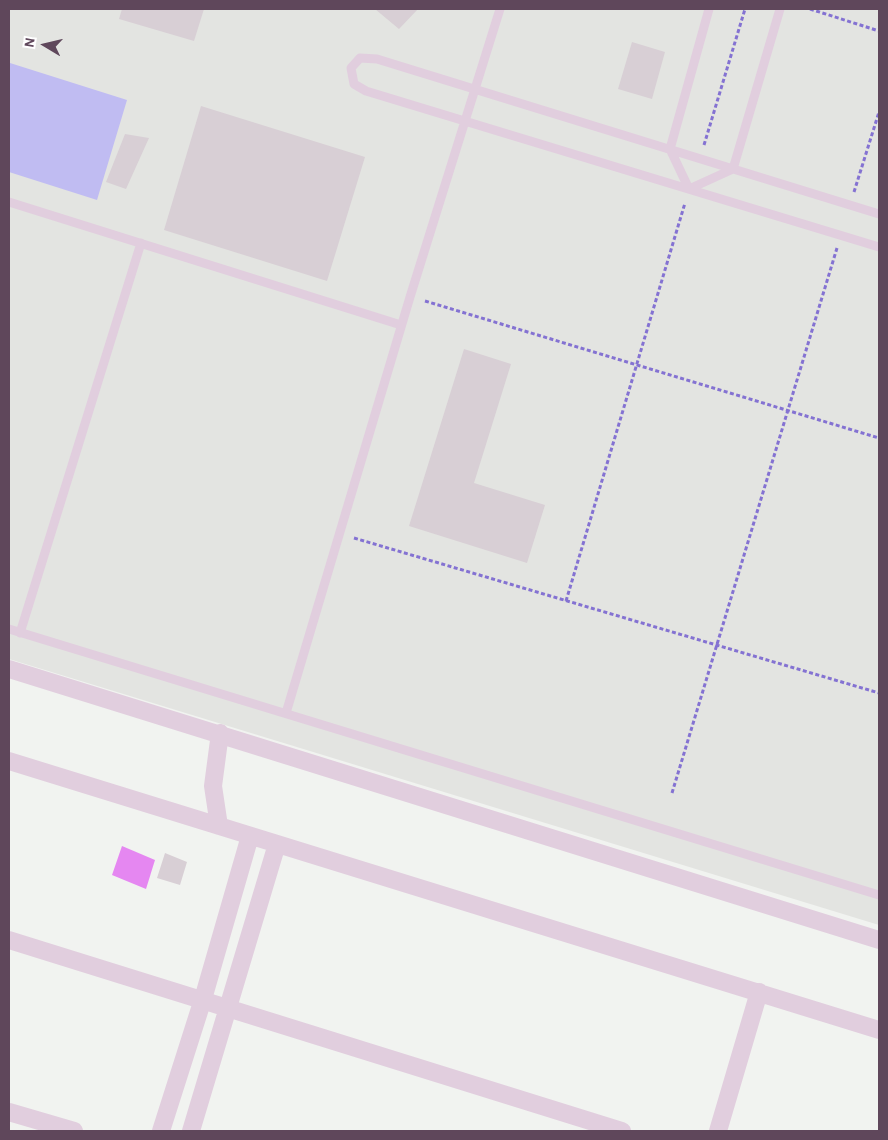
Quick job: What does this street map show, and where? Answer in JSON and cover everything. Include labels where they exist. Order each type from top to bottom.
[{"type":"street","points":[[9,669],[220,733],[879,940]]},
{"type":"street","points":[[219,826],[213,786],[220,733]]},
{"type":"street","points":[[9,761],[879,1030]]},
{"type":"street","points":[[161,1131],[203,998],[250,836]]},
{"type":"street","points":[[191,1131],[276,844]]},
{"type":"street","points":[[9,940],[203,998],[622,1131]]},
{"type":"street","points":[[718,1131],[759,992]]},
{"type":"street","points":[[9,1112],[74,1131]]},
{"type":"lane","points":[[286,713],[463,120],[500,9]]},
{"type":"lane","points":[[690,189],[670,149],[709,9]]},
{"type":"lane","points":[[690,189],[733,169],[780,9]]},
{"type":"lane","points":[[879,214],[377,59],[360,58],[351,68],[354,84],[366,91],[879,247]]},
{"type":"lane","points":[[9,202],[401,325]]},
{"type":"lane","points":[[20,633],[140,243]]},
{"type":"lane","points":[[9,629],[879,895]]},
{"type":"path","points":[[700,159],[745,9]]},
{"type":"path","points":[[810,9],[879,31]]},
{"type":"path","points":[[850,205],[879,112]]},
{"type":"path","points":[[566,600],[690,189]]},
{"type":"path","points":[[672,793],[841,235]]},
{"type":"path","points":[[410,297],[879,438]]},
{"type":"path","points":[[339,534],[879,693]]},
{"type":"shaded area","points":[[9,9],[879,9],[879,925],[9,659]]},
{"type":"shaded area","points":[[10,63],[127,100],[97,200],[9,172]]},
{"type":"shaded area","points":[[122,846],[155,860],[146,889],[112,875]]},
{"type":"building","points":[[122,9],[204,9],[194,41],[119,19]]},
{"type":"building","points":[[375,9],[418,9],[399,29]]},
{"type":"building","points":[[632,42],[665,52],[652,99],[618,89]]},
{"type":"building","points":[[201,106],[365,157],[327,281],[164,230]]},
{"type":"building","points":[[125,134],[149,138],[126,189],[106,182]]},
{"type":"building","points":[[464,349],[511,364],[474,483],[545,505],[527,563],[409,526]]},
{"type":"building","points":[[165,853],[187,862],[180,885],[157,878]]}]
